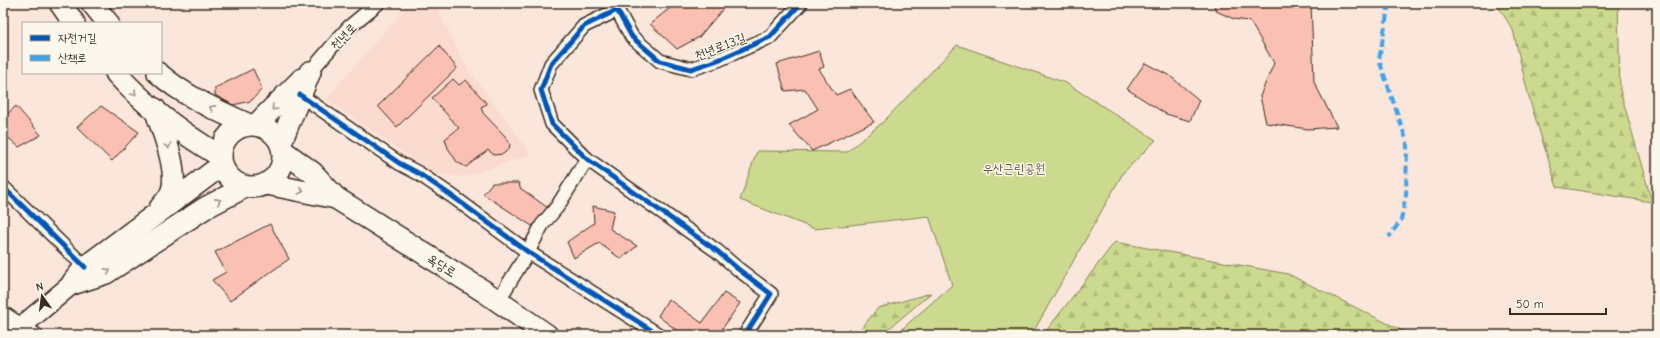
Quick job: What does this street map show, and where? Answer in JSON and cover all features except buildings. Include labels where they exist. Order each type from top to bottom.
[{"type":"main road","points":[[60,3],[73,22]]},
{"type":"main road","points":[[92,3],[107,22]]},
{"type":"main road","points":[[117,74],[134,93],[194,141],[221,160],[230,179],[245,186],[256,187],[266,184],[274,178],[280,170],[283,161],[282,146],[300,95],[310,72]]},
{"type":"main road","points":[[22,332],[72,284],[86,267],[155,215],[221,160],[222,147],[225,139],[231,132],[239,127],[252,124],[310,72]]},
{"type":"main road","points":[[159,74],[172,85],[216,111],[267,128],[275,134],[282,146],[313,174],[336,198]]},
{"type":"main road","points":[[155,109],[168,145],[174,173],[172,193],[155,215]]},
{"type":"main road","points":[[266,184],[336,198]]},
{"type":"main road","points":[[72,284],[106,273],[205,208],[245,186]]},
{"type":"main road","name":"옥당로","points":[[336,198],[498,301],[547,335]]},
{"type":"street","name":"천년로","points":[[310,72],[348,28],[378,3]]},
{"type":"street","name":"천년로13길","points":[[614,6],[632,37],[660,61],[691,69],[718,60],[770,37],[801,3]]},
{"type":"street","points":[[614,6],[584,26],[551,64],[541,90],[552,124],[587,159],[717,251],[738,270],[771,294],[746,335]]},
{"type":"street","points":[[300,95],[399,163],[418,173],[452,196],[528,252],[659,335]]},
{"type":"street","points":[[498,301],[528,252],[542,225],[557,207],[587,159]]},
{"type":"street","points":[[3,188],[86,267]]},
{"type":"street","points":[[3,313],[22,332]]},
{"type":"shaded area","points":[[418,3],[435,3],[466,66],[531,154],[465,177],[434,174],[326,99],[405,8]]},
{"type":"green space","points":[[1496,3],[1618,3],[1620,90],[1652,202],[1557,187],[1529,98],[1513,30]]},
{"type":"green space","name":"우산근린공원","points":[[957,45],[1066,83],[1156,140],[1123,173],[1035,329],[1020,335],[895,335],[952,285],[929,216],[815,229],[740,200],[757,151],[847,152],[883,122]]},
{"type":"green space","points":[[1115,242],[1288,274],[1411,335],[1043,335]]},
{"type":"green space","points":[[931,293],[885,332],[885,335],[856,335],[878,308]]},
{"type":"marked path","points":[[1389,3],[1379,60],[1407,142],[1406,195],[1401,220],[1389,237]]},
{"type":"cycle path","points":[[611,3],[617,10],[632,37],[660,61],[691,69],[718,60],[770,37],[801,3]]},
{"type":"cycle path","points":[[617,10],[584,26],[551,64],[541,90],[552,124],[587,159],[717,251],[771,294],[745,335]]},
{"type":"cycle path","points":[[300,95],[399,163],[418,173],[452,196],[528,252],[659,335]]},
{"type":"cycle path","points":[[3,187],[85,267]]}]
